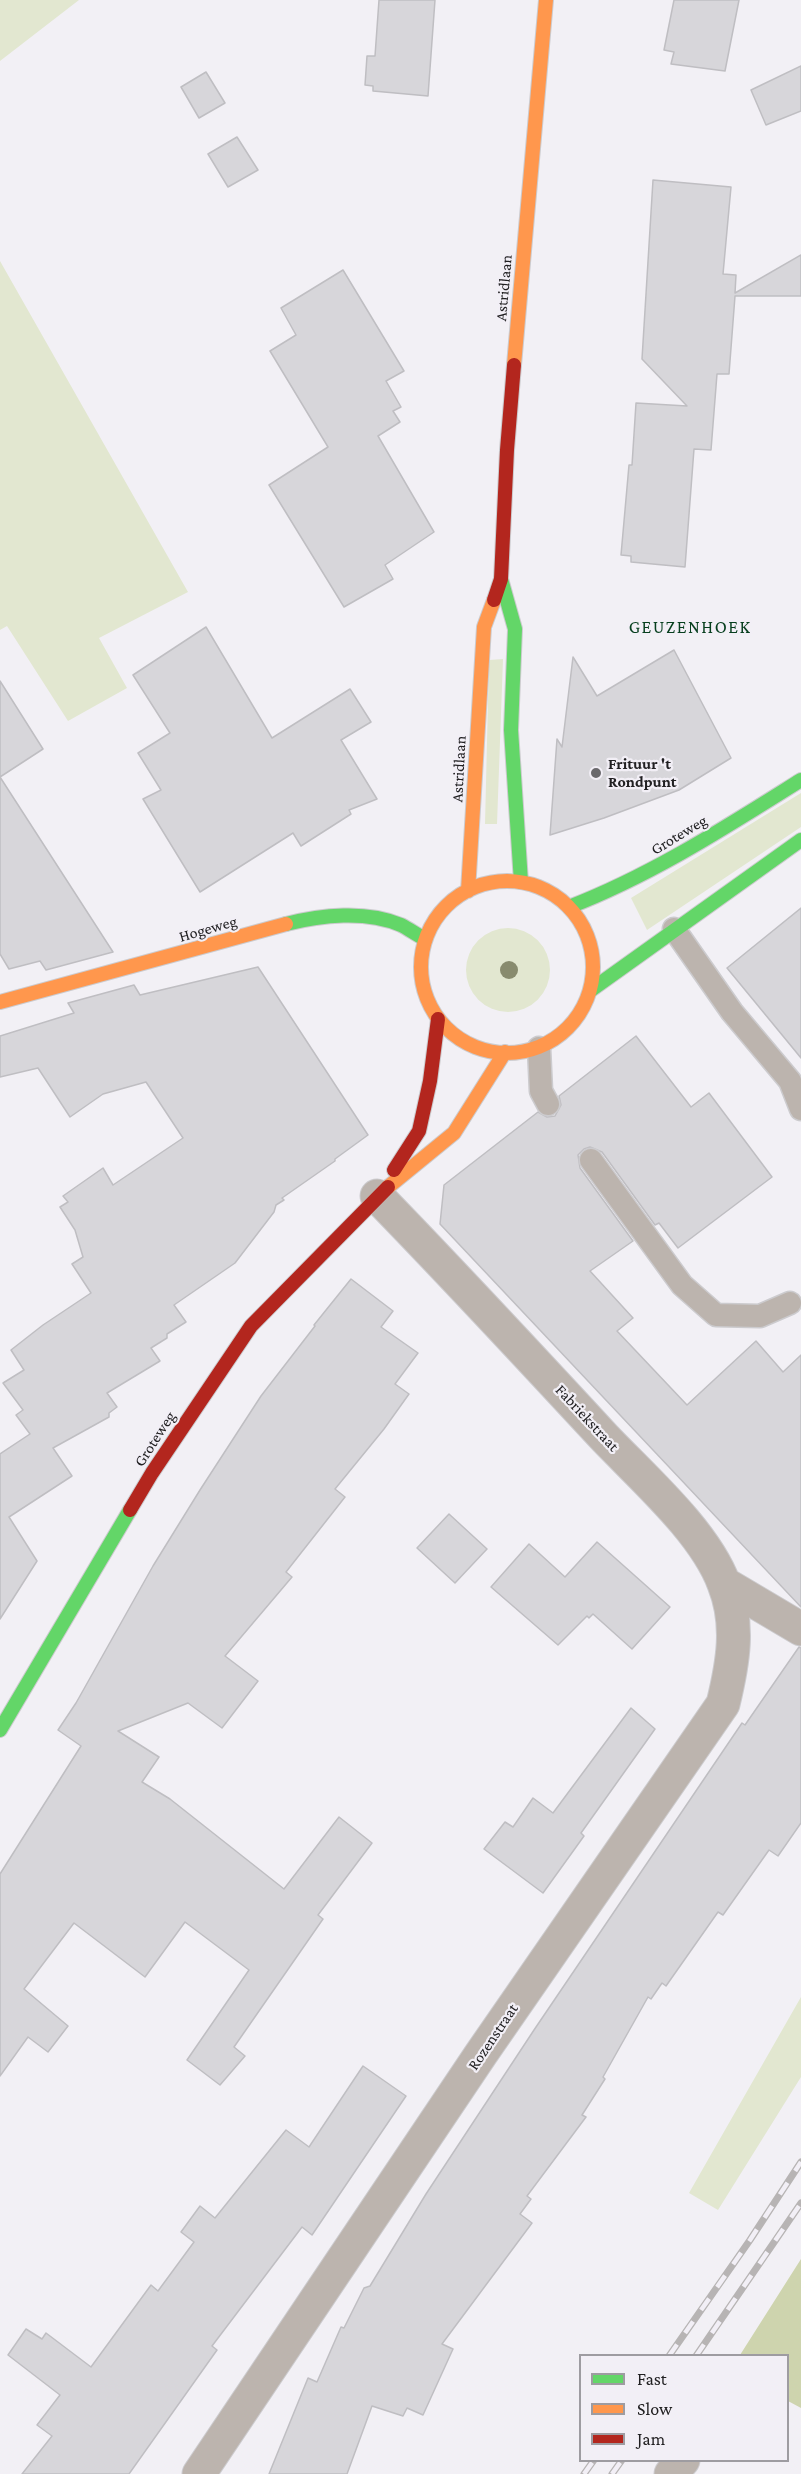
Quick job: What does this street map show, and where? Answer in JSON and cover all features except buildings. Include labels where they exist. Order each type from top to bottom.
[{"type":"main road","name":"Astridlaan","points":[[468,891],[484,627],[501,579],[507,450],[546,0]]},
{"type":"main road","name":"Astridlaan","points":[[501,579],[515,629],[511,730],[521,882]]},
{"type":"main road","name":"Groteweg","points":[[569,907],[611,892],[662,865],[801,780]]},
{"type":"main road","points":[[591,990],[801,840]]},
{"type":"main road","points":[[493,882],[521,882],[548,891],[569,907],[585,928],[594,958],[591,990],[578,1019],[556,1039],[539,1048],[505,1052],[478,1048],[458,1038],[438,1019],[423,994],[418,969],[425,939],[439,915],[468,891],[493,882]]},
{"type":"main road","name":"Hogeweg","points":[[0,1002],[301,920],[336,915],[386,920],[397,923],[425,939]]},
{"type":"main road","name":"Groteweg","points":[[377,1196],[419,1131],[430,1081],[438,1019]]},
{"type":"main road","name":"Groteweg","points":[[0,1730],[152,1473],[251,1326],[377,1196],[454,1133],[505,1052]]},
{"type":"street","name":"Fabriekstraat","points":[[377,1196],[701,1542],[711,1554],[725,1584]]},
{"type":"street","points":[[725,1584],[801,1629]]},
{"type":"street","name":"Rozenstraat","points":[[199,2474],[481,2054],[723,1704],[733,1661],[734,1620],[725,1584]]},
{"type":"street","points":[[671,2474],[681,2462]]},
{"type":"lane","points":[[674,929],[732,1011],[790,1081],[801,1109]]},
{"type":"lane","points":[[539,1048],[541,1091],[549,1104]]},
{"type":"lane","points":[[591,1160],[682,1285],[716,1315],[760,1316],[790,1302]]},
{"type":"green space","points":[[0,0],[79,0],[0,61]]},
{"type":"green space","points":[[0,261],[188,592],[99,638],[127,688],[68,721],[7,626],[0,630]]},
{"type":"green space","points":[[503,659],[497,824],[485,824],[489,660]]},
{"type":"green space","points":[[801,793],[801,827],[647,930],[631,898]]},
{"type":"green space","points":[[508,928],[524,931],[538,940],[547,954],[550,970],[547,986],[538,1000],[524,1009],[508,1012],[492,1009],[478,1000],[469,986],[466,970],[469,954],[478,940],[492,931]]},
{"type":"green space","points":[[801,1997],[801,2077],[718,2210],[689,2193]]},
{"type":"green space","points":[[801,2259],[801,2408],[789,2402],[789,2354],[741,2354]]},
{"type":"railway","points":[[670,2354],[801,2162]]},
{"type":"railway","points":[[697,2354],[801,2203]]},
{"type":"railway","points":[[584,2474],[593,2462]]},
{"type":"railway","points":[[612,2474],[621,2462]]},
{"type":"traffic: fast","points":[[501,579],[515,629],[511,730],[521,882]]},
{"type":"traffic: fast","points":[[569,907],[659,865],[801,780]]},
{"type":"traffic: fast","points":[[591,990],[801,840]]},
{"type":"traffic: fast","points":[[286,924],[329,916],[373,917],[401,925],[425,939]]},
{"type":"traffic: fast","points":[[0,1730],[130,1510]]},
{"type":"traffic: slow","points":[[514,365],[546,0]]},
{"type":"traffic: slow","points":[[468,891],[484,627],[494,600]]},
{"type":"traffic: slow","points":[[507,881],[540,888],[568,906],[586,934],[593,967],[586,1000],[568,1028],[540,1046],[507,1053],[474,1046],[446,1028],[428,1000],[421,967],[428,934],[446,906],[474,888],[507,881]]},
{"type":"traffic: slow","points":[[0,1002],[286,924]]},
{"type":"traffic: slow","points":[[388,1187],[454,1133],[505,1052]]},
{"type":"traffic: jam","points":[[494,600],[501,579],[507,450],[514,365]]},
{"type":"traffic: jam","points":[[394,1170],[419,1131],[430,1081],[438,1019]]},
{"type":"traffic: jam","points":[[130,1510],[152,1473],[251,1326],[388,1187]]},
{"type":"place","name":"Frituur 't Rondpunt","points":[[596,773]]},
{"type":"district","name":"GEUZENHOEK","points":[[690,627]]}]
